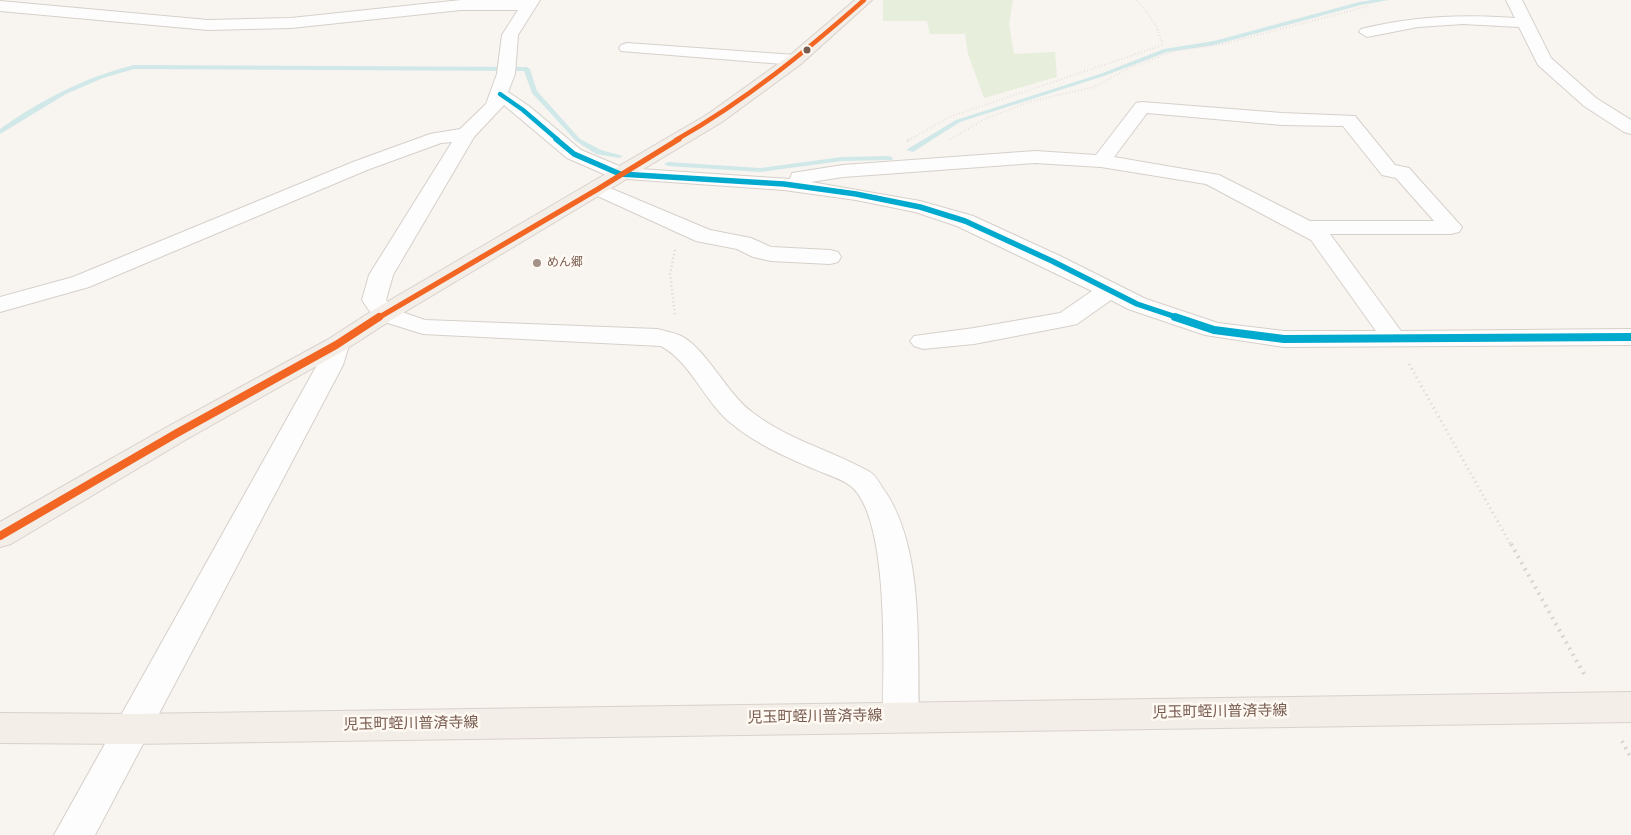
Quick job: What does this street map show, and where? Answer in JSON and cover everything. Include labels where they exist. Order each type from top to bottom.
[{"type":"main road","points":[[0,536],[177,433],[336,344],[715,118],[795,60],[864,0]]},
{"type":"main road","name":"児玉町蛭川普済寺線","points":[[0,728],[130,729],[901,716],[1617,708]]},
{"type":"street","points":[[0,20],[34,0]]},
{"type":"street","points":[[1514,0],[1544,61],[1590,102],[1631,128]]},
{"type":"street","points":[[0,6],[208,25],[291,23],[382,16],[461,5],[530,2]]},
{"type":"street","points":[[530,2],[510,35],[504,77],[494,106],[466,134],[381,275],[374,300],[384,314],[423,327],[656,337],[673,342],[684,352],[726,405],[747,423],[775,440],[862,480],[872,490],[885,518],[892,547],[898,595],[901,716]]},
{"type":"street","points":[[1367,32],[1418,22],[1463,19],[1527,24]]},
{"type":"street","points":[[627,48],[795,60]]},
{"type":"street","points":[[504,77],[523,110],[574,154],[620,174],[784,184],[856,194],[920,207],[965,221],[1137,304],[1214,330],[1284,340],[1631,337]]},
{"type":"street","points":[[1101,161],[1142,107],[1282,119],[1348,120],[1389,171],[1402,172],[1451,227],[1307,228]]},
{"type":"street","points":[[0,305],[81,282],[360,166],[437,138],[466,134]]},
{"type":"street","points":[[784,184],[800,177],[817,174],[1035,157],[1101,161],[1212,179],[1319,234],[1394,338]]},
{"type":"street","points":[[598,189],[692,232],[743,243],[761,252],[830,256]]},
{"type":"street","points":[[923,341],[974,336],[1068,319],[1109,290]]},
{"type":"street","points":[[74,835],[130,729],[330,365],[336,344]]},
{"type":"path","points":[[1137,0],[1156,25],[1163,45],[949,117],[912,136],[902,145],[900,151],[907,167],[922,154],[950,143],[950,137],[987,118],[1056,94],[1094,86],[1155,57],[1174,51],[1258,36],[1314,19],[1370,6]]},
{"type":"path","points":[[673,342],[677,334],[677,321],[670,291],[670,262],[675,250],[692,232]]},
{"type":"path","points":[[1394,338],[1617,708]]},
{"type":"green space","points":[[883,0],[1013,0],[1009,24],[1014,54],[1055,52],[1057,77],[984,98],[968,54],[965,34],[930,34],[927,21],[883,21]]},
{"type":"waterway","points":[[910,150],[958,121],[1102,75],[1166,50],[1214,43],[1361,3],[1386,0]]},
{"type":"waterway","points":[[0,132],[29,112],[82,84],[134,67],[527,69],[534,92],[578,140],[599,152],[619,156]]},
{"type":"waterway","points":[[668,164],[760,170],[842,159],[889,158]]},
{"type":"transit line","points":[[0,536],[177,433],[336,345],[384,314],[715,118],[795,60],[864,0]]},
{"type":"transit line","points":[[500,94],[523,110],[574,154],[620,174],[784,184],[856,194],[920,207],[965,221],[1052,261],[1137,304],[1214,330],[1284,339],[1631,337]]},
{"type":"place","name":"めん郷","points":[[537,263]]}]
